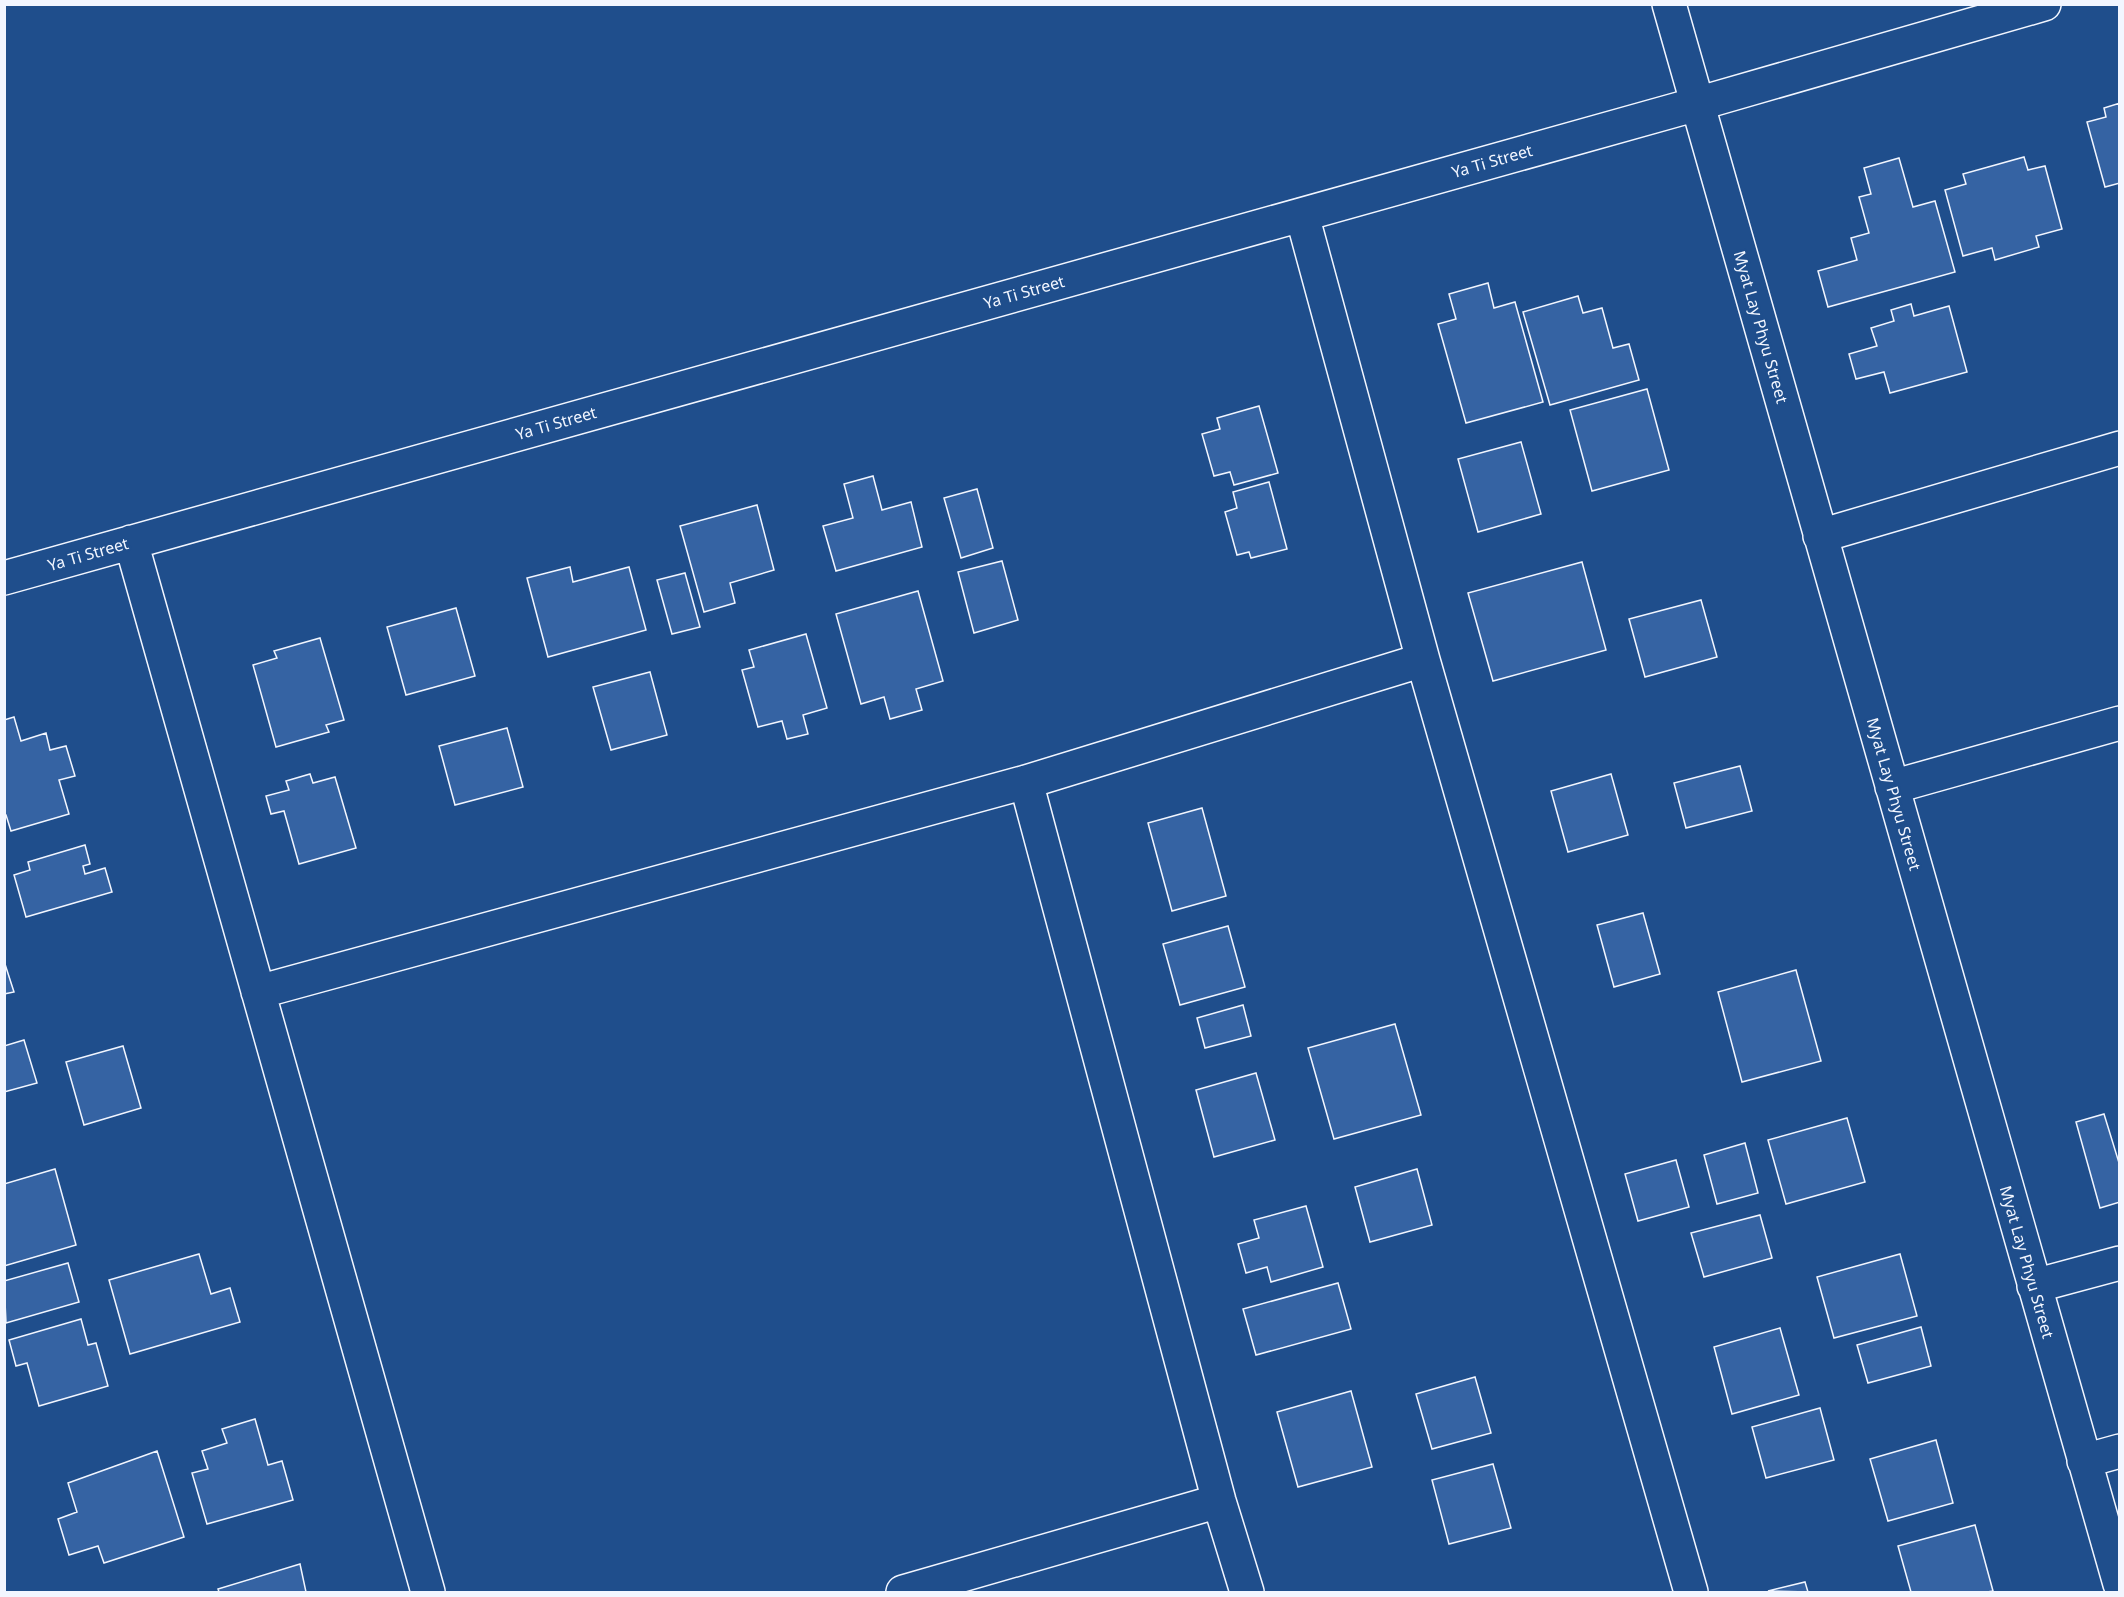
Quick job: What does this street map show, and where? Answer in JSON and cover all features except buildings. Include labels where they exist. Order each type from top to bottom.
[{"type":"street","name":"Myat Lay Phyu Street","points":[[1669,4],[2120,1584]]},
{"type":"street","name":"Ya Ti Street","points":[[4,578],[1697,104],[2043,4]]},
{"type":"street","points":[[1302,214],[1423,660],[1691,1593]]},
{"type":"street","points":[[1820,536],[2120,448]]},
{"type":"street","points":[[131,542],[428,1593]]},
{"type":"street","points":[[258,992],[1026,782],[1423,660]]},
{"type":"street","points":[[1892,787],[2120,723]]},
{"type":"street","points":[[1026,782],[1219,1501],[1247,1593]]},
{"type":"street","points":[[2034,1286],[2120,1263]]},
{"type":"street","points":[[2084,1461],[2120,1451]]},
{"type":"street","points":[[903,1593],[1219,1501]]}]
